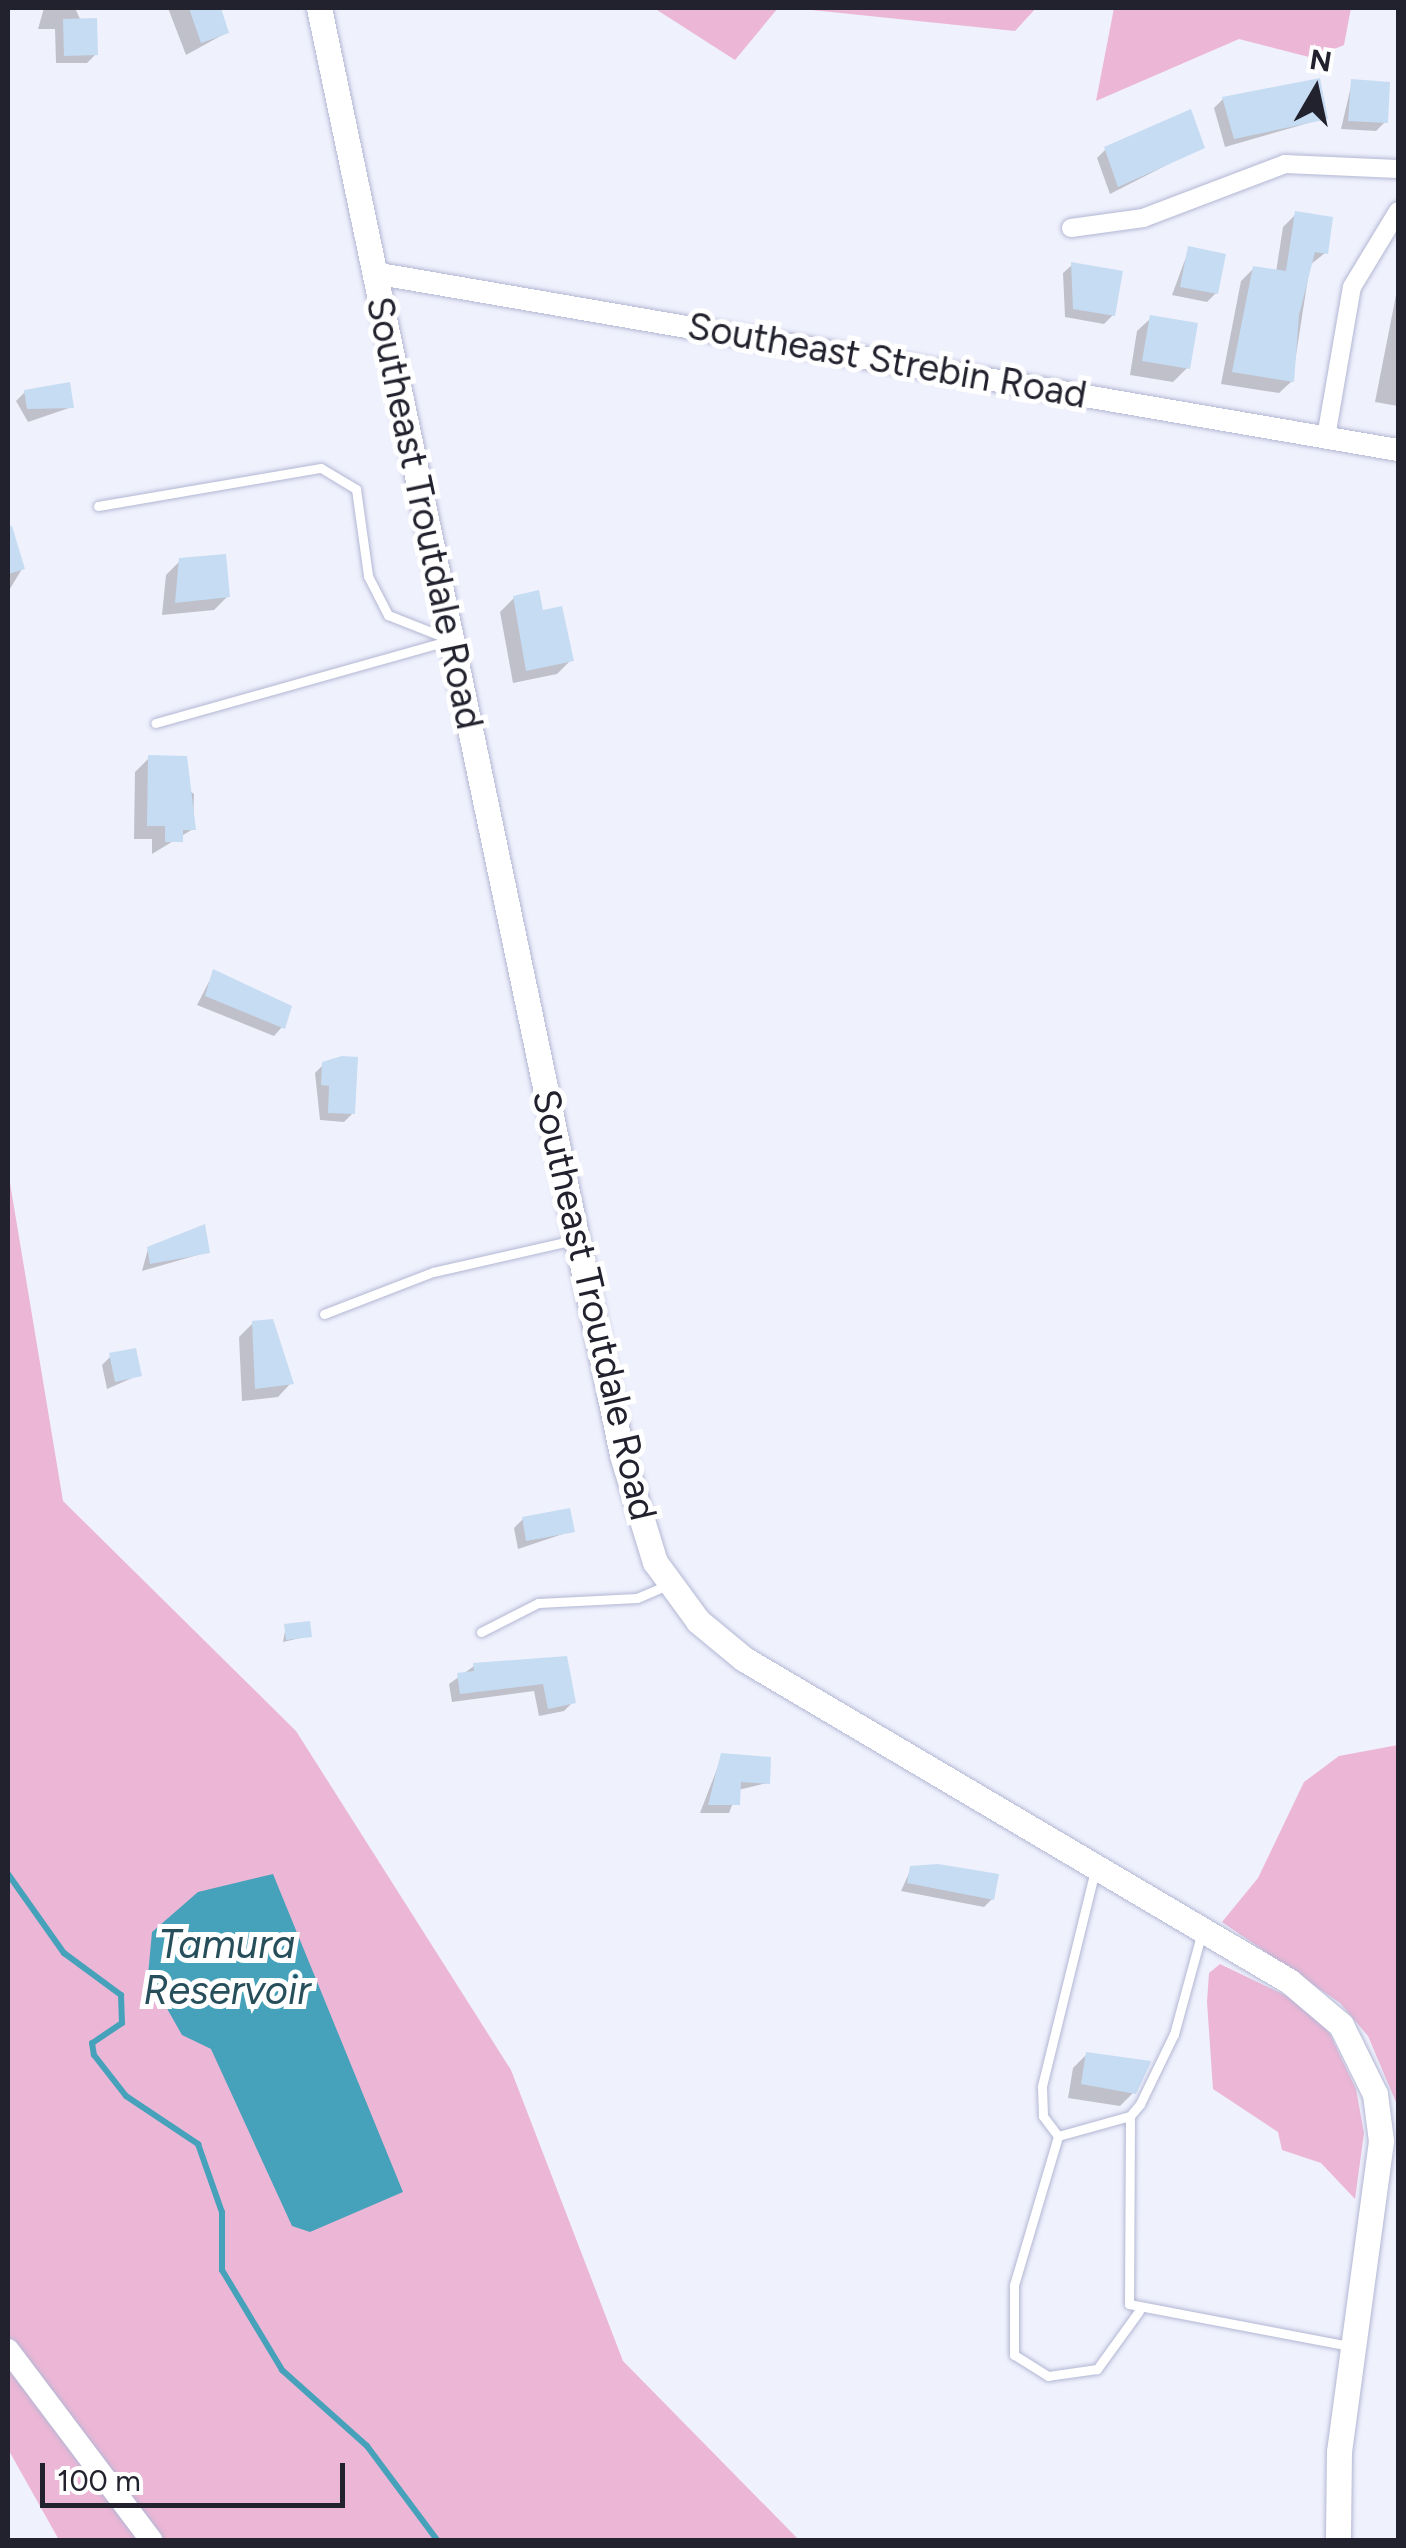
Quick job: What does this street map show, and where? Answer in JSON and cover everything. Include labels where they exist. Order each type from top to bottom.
[{"type":"main road","name":"Southeast Troutdale Road","points":[[319,8],[622,1455],[668,1585],[744,1658],[1322,2005],[1375,2094],[1380,2163],[1353,2347],[1338,2540]]},
{"type":"street","points":[[1071,228],[1143,218],[1285,164],[1398,169]]},
{"type":"street","points":[[1326,438],[1352,287],[1398,211]]},
{"type":"street","name":"Southeast Strebin Road","points":[[374,272],[1398,450]]},
{"type":"street","points":[[8,2350],[151,2540]]},
{"type":"lane","points":[[98,506],[321,468],[356,489],[368,576],[388,615],[451,640]]},
{"type":"lane","points":[[155,723],[451,640]]},
{"type":"lane","points":[[324,1314],[433,1272],[577,1240]]},
{"type":"lane","points":[[481,1632],[538,1603],[637,1598],[668,1585]]},
{"type":"lane","points":[[1058,2136],[1044,2116],[1042,2086],[1096,1867]]},
{"type":"lane","points":[[1139,2310],[1126,2285],[1130,2116],[1174,2034],[1202,1930]]},
{"type":"lane","points":[[1058,2136],[1130,2116]]},
{"type":"lane","points":[[1058,2136],[1014,2285],[1014,2355],[1048,2376],[1096,2370],[1139,2310]]},
{"type":"lane","points":[[1139,2310],[1353,2347]]},
{"type":"shaded area","points":[[654,8],[778,8],[735,60]]},
{"type":"shaded area","points":[[792,8],[1036,8],[1015,31]]},
{"type":"shaded area","points":[[1114,8],[1351,8],[1344,45],[1313,58],[1239,39],[1096,101]]},
{"type":"shaded area","points":[[8,1171],[63,1501],[296,1731],[511,2070],[623,2361],[799,2540],[59,2540],[8,2449]]},
{"type":"shaded area","points":[[1398,1745],[1398,2107],[1368,2036],[1340,2003],[1222,1922],[1258,1878],[1304,1782],[1339,1756]]},
{"type":"shaded area","points":[[1220,1964],[1293,1999],[1329,2032],[1356,2089],[1364,2133],[1355,2199],[1321,2163],[1282,2150],[1278,2132],[1213,2089],[1207,2002],[1209,1973]]},
{"type":"water","name":"Tamura Reservoir","points":[[273,1874],[403,2192],[310,2232],[292,2226],[211,2049],[182,2035],[148,1975],[152,1932],[198,1892]]},
{"type":"building","points":[[189,8],[221,8],[229,33],[201,43]]},
{"type":"building","points":[[97,18],[98,55],[64,56],[63,19]]},
{"type":"building","points":[[1320,78],[1328,119],[1234,139],[1222,97]]},
{"type":"building","points":[[1351,79],[1390,82],[1388,123],[1348,121]]},
{"type":"building","points":[[1191,109],[1205,148],[1118,187],[1104,147]]},
{"type":"building","points":[[1295,211],[1333,217],[1328,254],[1315,252],[1299,315],[1294,382],[1232,372],[1253,266],[1286,271]]},
{"type":"building","points":[[1188,246],[1226,254],[1218,294],[1180,287]]},
{"type":"building","points":[[1071,262],[1123,271],[1115,316],[1073,309]]},
{"type":"building","points":[[1150,315],[1198,323],[1190,369],[1142,361]]},
{"type":"building","points":[[70,382],[74,408],[27,409],[24,390]]},
{"type":"building","points":[[12,526],[25,569],[8,574],[8,527]]},
{"type":"building","points":[[226,554],[230,597],[175,603],[179,558]]},
{"type":"building","points":[[539,590],[543,610],[562,606],[574,661],[526,671],[513,596]]},
{"type":"building","points":[[148,755],[187,756],[196,830],[183,830],[183,842],[165,842],[165,826],[147,826]]},
{"type":"building","points":[[213,969],[292,1006],[285,1029],[205,996]]},
{"type":"building","points":[[342,1056],[358,1057],[355,1114],[328,1113],[329,1086],[321,1085],[322,1062]]},
{"type":"building","points":[[205,1224],[210,1253],[150,1264],[147,1247]]},
{"type":"building","points":[[273,1319],[294,1384],[255,1389],[252,1321]]},
{"type":"building","points":[[136,1348],[142,1376],[115,1382],[109,1353]]},
{"type":"building","points":[[570,1508],[575,1532],[526,1541],[522,1517]]},
{"type":"building","points":[[310,1621],[312,1637],[286,1640],[284,1624]]},
{"type":"building","points":[[567,1656],[576,1703],[548,1709],[543,1684],[460,1694],[457,1673],[474,1671],[473,1663]]},
{"type":"building","points":[[721,1753],[771,1757],[770,1784],[741,1782],[740,1805],[708,1805]]},
{"type":"building","points":[[938,1864],[999,1874],[994,1900],[907,1883],[910,1866]]},
{"type":"building","points":[[1086,2052],[1151,2061],[1136,2094],[1081,2084]]},
{"type":"waterway","points":[[8,1874],[64,1953],[121,1995],[122,2023],[92,2043],[94,2055],[126,2096],[198,2144],[222,2212],[222,2270],[282,2370],[367,2446],[437,2540]]}]
